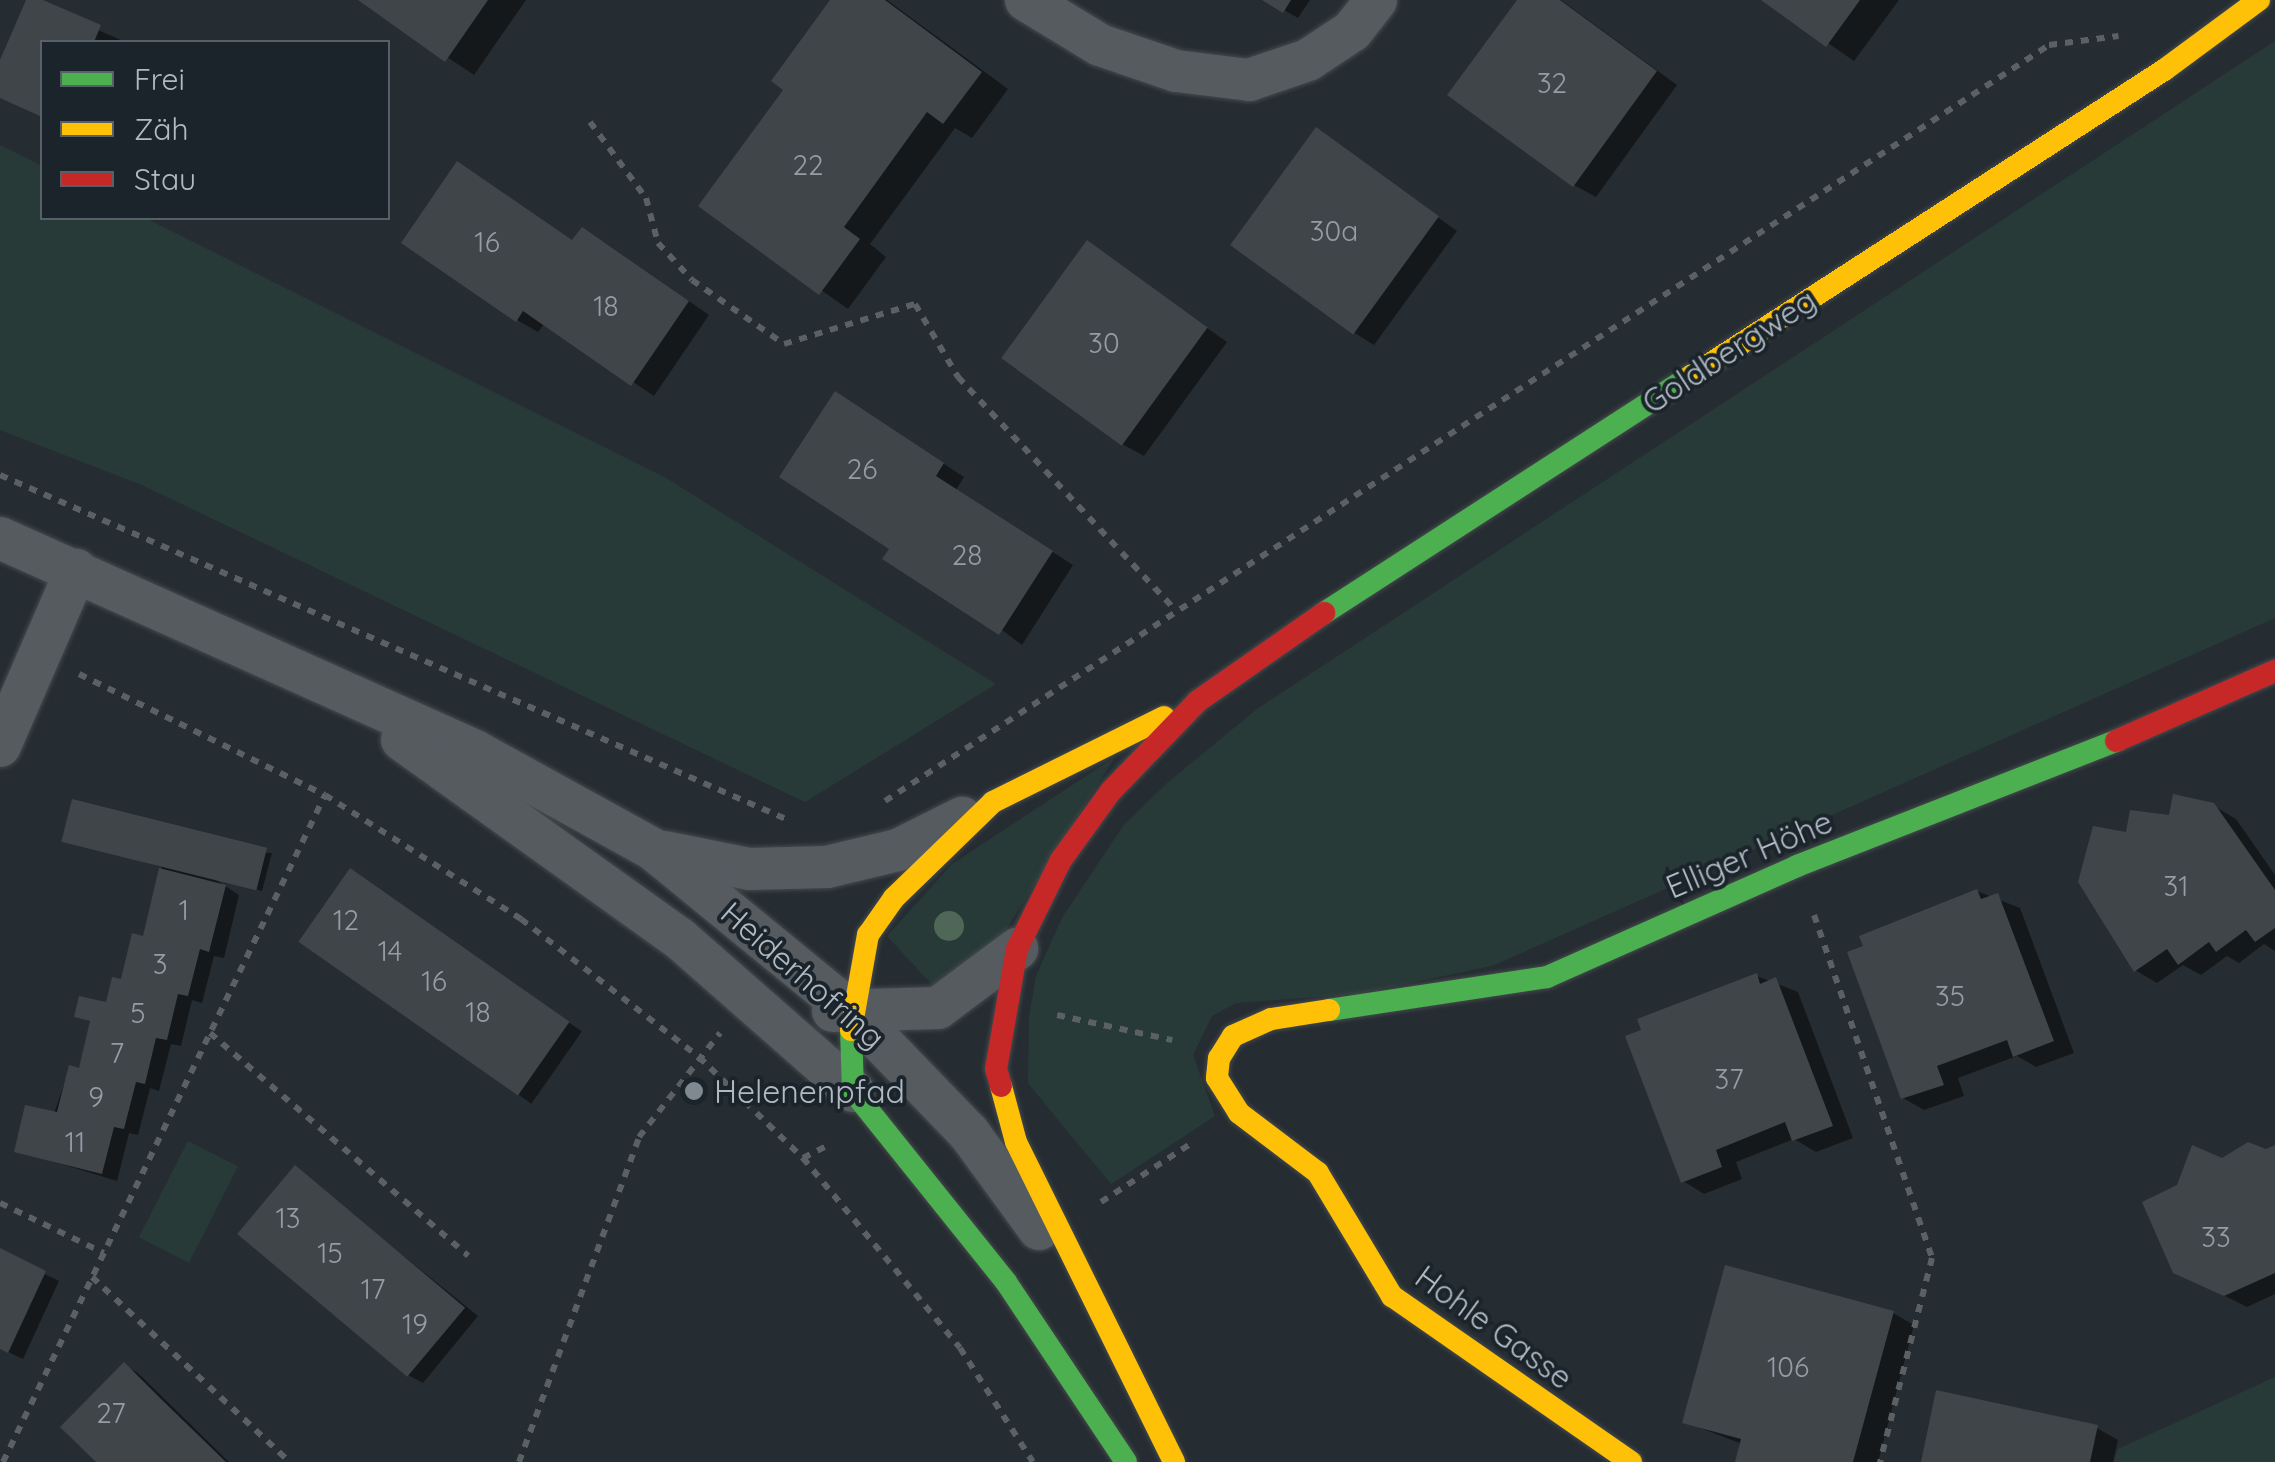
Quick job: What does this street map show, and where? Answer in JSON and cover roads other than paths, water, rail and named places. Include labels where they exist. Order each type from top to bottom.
[{"type":"street","points":[[1026,0],[1100,44],[1176,71],[1249,80],[1308,60],[1352,31],[1376,0]]},
{"type":"street","name":"Goldbergweg","points":[[654,850],[749,869],[827,867],[898,850],[1198,700],[2164,70],[2259,0]]},
{"type":"street","name":"Heiderhofring","points":[[0,538],[556,792],[654,850],[851,1010],[969,1133],[1087,1294],[1126,1356],[1174,1462]]},
{"type":"street","points":[[0,746],[76,570]]},
{"type":"street","name":"Elliger Höhe","points":[[1219,1058],[1233,1036],[1272,1018],[1547,977],[1797,866],[2020,782],[2275,671]]},
{"type":"street","name":"Heiderhofring","points":[[328,688],[679,938],[853,1091],[1006,1282],[1126,1462]]},
{"type":"street","name":"Goldbergweg","points":[[1087,1294],[1016,1142],[996,1068],[1004,1003],[1017,949],[1061,860],[1101,805],[1198,700]]},
{"type":"street","name":"Goldbergweg","points":[[853,1091],[851,1010],[868,935],[894,898],[993,802]]},
{"type":"street","name":"Goldbergweg","points":[[768,1014],[938,1008],[1017,949]]},
{"type":"street","name":"Hohle Gasse","points":[[1219,1058],[1217,1078],[1239,1112],[1318,1173],[1392,1296],[1631,1462]]},
{"type":"place","name":"Helenenpfad","points":[[694,1091]]}]
